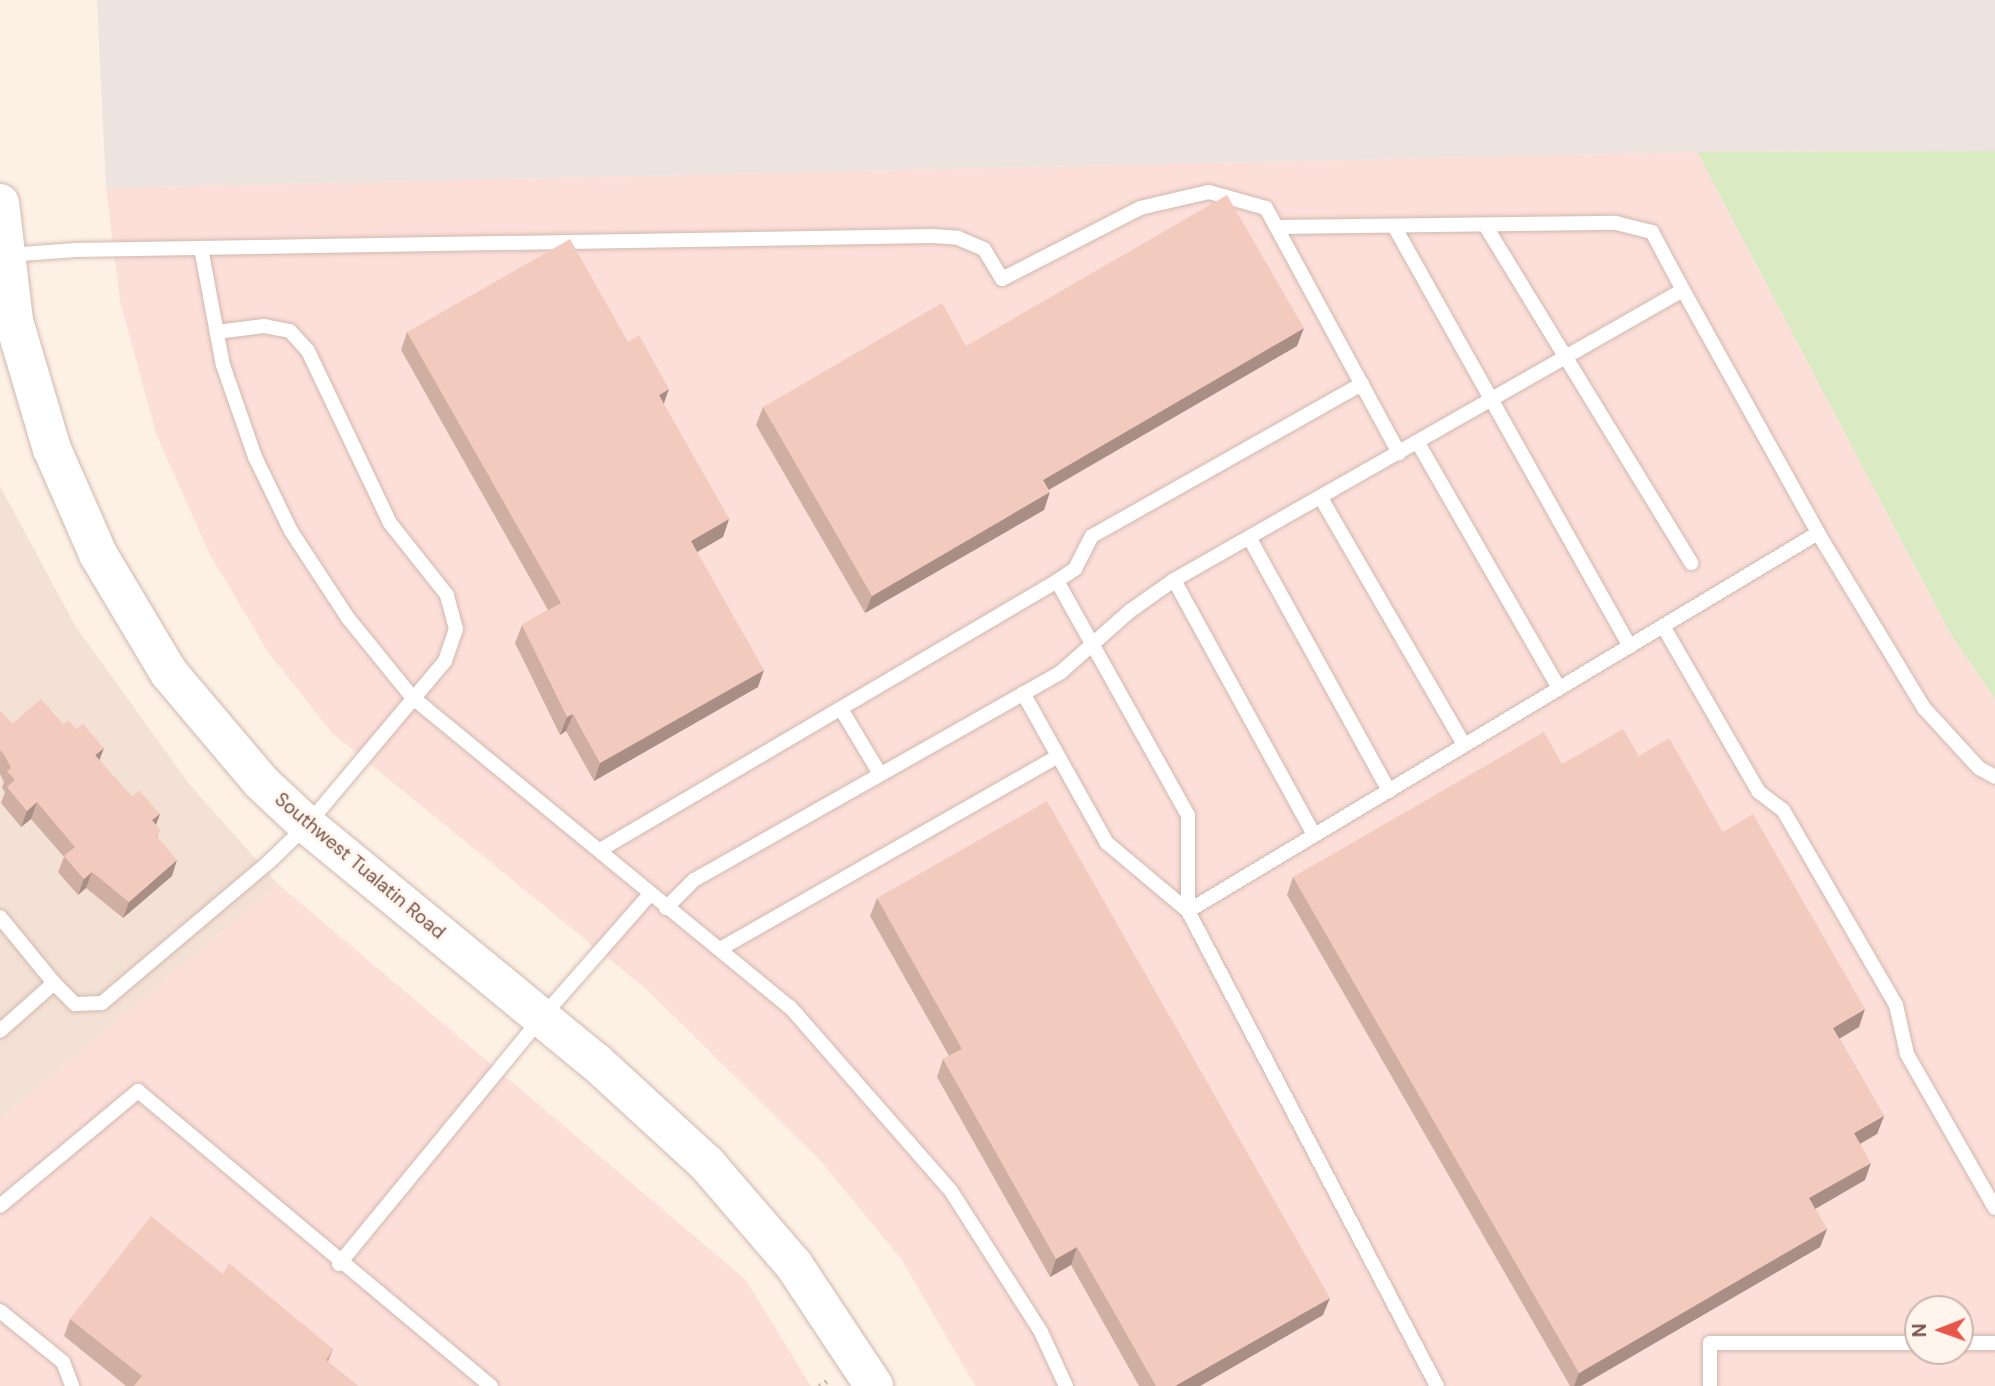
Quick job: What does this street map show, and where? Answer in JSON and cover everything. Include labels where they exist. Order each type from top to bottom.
[{"type":"main road","name":"Southwest Tualatin Road","points":[[0,203],[3,256],[14,321],[30,385],[72,500],[98,554],[169,673],[261,782],[307,825],[542,1017],[653,1112],[751,1213],[831,1318],[874,1386]]},
{"type":"lane","points":[[3,256],[201,248],[932,236],[958,238],[984,249],[1002,279],[1140,208],[1209,192],[1266,208],[1399,453]]},
{"type":"lane","points":[[1277,227],[1616,223],[1652,232],[1818,533],[1924,708],[1979,768],[1995,777]]},
{"type":"lane","points":[[1485,225],[1691,563]]},
{"type":"lane","points":[[1394,226],[1630,646]]},
{"type":"lane","points":[[201,248],[216,332],[255,457],[291,531],[348,618],[412,696],[600,850],[649,895],[790,1007],[951,1191],[1041,1332],[1066,1386]]},
{"type":"lane","points":[[666,908],[694,880],[1023,693],[1094,646],[1130,611],[1174,580],[1684,290]]},
{"type":"lane","points":[[0,917],[54,983],[75,1004],[102,1003],[270,862],[307,825],[412,696],[445,661],[456,629],[447,595],[390,523],[308,351],[290,331],[264,326],[216,332]]},
{"type":"lane","points":[[600,850],[1057,581],[1075,569],[1092,536],[1362,384]]},
{"type":"lane","points":[[1418,443],[1559,688]]},
{"type":"lane","points":[[1321,498],[1464,746]]},
{"type":"lane","points":[[1188,911],[1818,533]]},
{"type":"lane","points":[[1250,539],[1389,790]]},
{"type":"lane","points":[[1174,580],[1314,835]]},
{"type":"lane","points":[[1057,581],[1188,815],[1188,911]]},
{"type":"lane","points":[[1663,626],[1759,792],[1783,810],[1889,993],[1907,1054],[1995,1208]]},
{"type":"lane","points":[[1023,693],[1107,843],[1188,911],[1437,1386]]},
{"type":"lane","points":[[841,709],[880,774]]},
{"type":"lane","points":[[720,949],[1058,756]]},
{"type":"lane","points":[[339,1264],[542,1017],[649,895]]},
{"type":"lane","points":[[0,1031],[54,983]]},
{"type":"lane","points":[[0,1206],[138,1091],[339,1264],[491,1386]]},
{"type":"lane","points":[[0,1311],[63,1362],[72,1386]]},
{"type":"lane","points":[[1710,1386],[1710,1343],[1904,1343]]},
{"type":"lane","points":[[1974,1343],[1995,1343]]},
{"type":"shaded area","points":[[97,0],[1995,0],[1995,151],[1697,152],[106,188]]},
{"type":"shaded area","points":[[1697,152],[1951,635],[1995,699],[1995,1386],[975,1386],[902,1260],[818,1158],[645,988],[332,733],[268,652],[210,555],[156,434],[120,301],[106,188]]},
{"type":"shaded area","points":[[0,486],[76,627],[190,785],[278,884],[0,1120]]},
{"type":"shaded area","points":[[278,884],[746,1280],[811,1386],[0,1386],[0,1120]]},
{"type":"green space","points":[[1995,151],[1995,699],[1951,635],[1697,152]]},
{"type":"building","points":[[1227,195],[1304,328],[1043,480],[1050,492],[872,596],[763,407],[942,303],[966,346]]},
{"type":"building","points":[[570,239],[628,342],[639,335],[669,389],[659,395],[729,519],[691,541],[764,670],[600,763],[573,714],[567,717],[522,625],[561,603],[407,332]]},
{"type":"building","points":[[41,699],[63,724],[68,720],[76,729],[83,724],[104,748],[95,755],[132,797],[139,790],[160,814],[152,820],[161,831],[156,835],[177,860],[129,902],[92,872],[84,879],[64,856],[75,847],[37,802],[27,811],[7,787],[15,780],[7,771],[11,768],[0,750],[0,711],[12,724]]},
{"type":"building","points":[[1623,729],[1639,756],[1669,738],[1723,832],[1753,814],[1865,1009],[1833,1028],[1884,1116],[1854,1133],[1871,1163],[1809,1198],[1827,1229],[1579,1373],[1293,877],[1544,732],[1562,764]]},
{"type":"building","points":[[1047,801],[1330,1298],[1175,1386],[1156,1386],[1077,1247],[1056,1259],[943,1059],[962,1049],[877,898]]},
{"type":"building","points":[[151,1216],[223,1274],[229,1263],[333,1349],[326,1360],[358,1386],[134,1386],[142,1376],[70,1319]]}]
